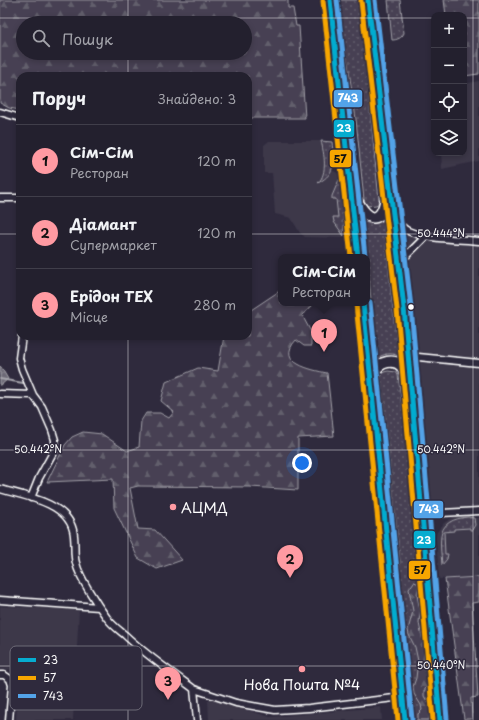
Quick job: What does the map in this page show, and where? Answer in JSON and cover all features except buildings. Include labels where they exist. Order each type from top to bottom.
[{"type":"highway","points":[[330,0],[358,254]]},
{"type":"highway","points":[[368,0],[399,263],[423,514],[440,720]]},
{"type":"highway","points":[[351,191],[365,213],[368,216],[373,217],[382,213],[390,185]]},
{"type":"highway","points":[[362,306],[373,396],[405,720]]},
{"type":"highway","points":[[373,396],[375,372],[378,367],[385,362],[398,363],[403,368],[411,390]]},
{"type":"street","points":[[0,112],[16,117]]},
{"type":"street","points":[[0,198],[16,198]]},
{"type":"street","points":[[394,217],[409,231],[426,236],[479,241]]},
{"type":"street","points":[[399,263],[426,236]]},
{"type":"street","points":[[21,340],[19,358],[22,369],[33,395],[42,408],[55,440],[55,449],[39,478],[31,498]]},
{"type":"street","points":[[408,356],[479,363]]},
{"type":"street","points":[[0,394],[33,395]]},
{"type":"street","points":[[0,490],[52,505],[63,513],[74,530],[75,562],[78,570],[99,607],[109,621],[138,646]]},
{"type":"street","points":[[423,514],[479,511]]},
{"type":"street","points":[[0,600],[99,607]]},
{"type":"street","points":[[142,649],[194,689],[236,703],[275,710],[309,708],[403,697]]},
{"type":"street","points":[[0,674],[10,679]]},
{"type":"street","points":[[194,689],[197,720]]},
{"type":"street","points":[[10,720],[11,710]]},
{"type":"shaded area","points":[[479,81],[479,161],[442,169],[441,156],[467,156],[467,83]]},
{"type":"shaded area","points":[[269,141],[321,141],[325,167],[321,180],[324,180],[332,170],[341,175],[344,236],[339,238],[305,237],[300,233],[291,218],[275,214],[272,173],[264,173],[264,145]]},
{"type":"shaded area","points":[[394,217],[409,231],[479,241],[479,511],[423,514]]},
{"type":"shaded area","points":[[471,514],[474,518],[479,518],[479,577],[439,579],[436,537],[437,532],[444,523],[453,517]]},
{"type":"shaded area","points":[[0,606],[79,610],[77,646],[10,646],[10,670],[0,669]]},
{"type":"shaded area","points":[[211,699],[270,717],[381,707],[382,720],[209,720],[208,701]]},
{"type":"shaded area","points":[[17,710],[74,710],[73,720],[16,720]]},
{"type":"green space","points":[[0,0],[288,0],[288,8],[293,8],[296,26],[299,26],[305,118],[252,118],[252,72],[16,72],[16,109],[9,108],[0,103]]},
{"type":"green space","points":[[340,0],[359,0],[379,200],[379,203],[376,205],[367,206],[364,200],[356,119]]},
{"type":"green space","points":[[388,0],[400,0],[404,33],[396,40],[392,40]]},
{"type":"green space","points":[[444,0],[479,0],[479,74],[467,76],[467,12],[446,12]]},
{"type":"green space","points":[[321,141],[332,142],[333,166],[328,175],[318,183],[324,169],[324,157]]},
{"type":"green space","points":[[341,175],[344,236],[334,222],[333,217],[338,217],[336,199],[332,199]]},
{"type":"green space","points":[[383,219],[398,356],[388,354],[377,358],[370,290],[370,254],[366,254],[363,221],[368,223],[378,222]]},
{"type":"green space","points":[[278,292],[278,306],[312,306],[302,315],[311,332],[311,346],[304,346],[296,340],[291,348],[290,354],[293,360],[298,364],[313,370],[327,373],[334,436],[298,438],[298,490],[250,487],[138,486],[130,488],[138,529],[155,530],[182,560],[157,569],[138,558],[114,508],[113,479],[47,482],[65,445],[72,437],[83,432],[102,434],[127,451],[139,447],[141,421],[146,413],[160,413],[169,418],[174,412],[161,401],[166,382],[198,368],[218,371],[223,340],[252,340],[252,309]]},
{"type":"green space","points":[[384,372],[396,372],[398,375],[416,520],[432,720],[413,720],[401,601],[400,561],[381,377]]},
{"type":"green space","points":[[468,517],[474,518],[475,525],[472,530],[470,530],[470,528],[454,529],[454,531],[444,532],[445,554],[448,554],[447,559],[442,565],[442,532],[450,522]]},
{"type":"green space","points":[[479,577],[479,602],[472,603],[478,697],[471,698],[472,719],[464,719],[445,579]]},
{"type":"green space","points":[[414,582],[417,583],[418,587],[417,595],[420,611],[419,623],[424,647],[423,664],[427,676],[427,686],[424,691],[424,696],[430,707],[429,720],[418,720],[418,714],[422,710],[421,705],[414,694],[413,687],[416,678],[418,661],[415,647],[408,630],[413,611],[409,589]]},
{"type":"water","points":[[0,366],[8,379],[0,386]]},
{"type":"waterway","points":[[0,379],[23,383]]},
{"type":"transit line","name":"23","points":[[330,0],[358,254]]},
{"type":"transit line","name":"743","points":[[337,0],[365,254]]},
{"type":"transit line","name":"23","points":[[368,0],[404,308],[440,720]]},
{"type":"transit line","name":"743","points":[[375,0],[411,307],[447,719]]},
{"type":"transit line","name":"57","points":[[323,1],[351,254]]},
{"type":"transit line","name":"57","points":[[361,1],[397,309],[433,720]]},
{"type":"transit line","name":"743","points":[[370,302],[412,719]]},
{"type":"transit line","name":"57","points":[[356,306],[398,720]]},
{"type":"transit line","name":"23","points":[[363,306],[405,720]]},
{"type":"place","name":"Сім-Сім","points":[[324,352]]},
{"type":"place","name":"АЦМД","points":[[173,507]]},
{"type":"place","name":"Діамант","points":[[290,578]]},
{"type":"place","name":"Нова Пошта №4","points":[[302,669]]},
{"type":"place","name":"Ерідон ТЕХ","points":[[168,700]]}]
